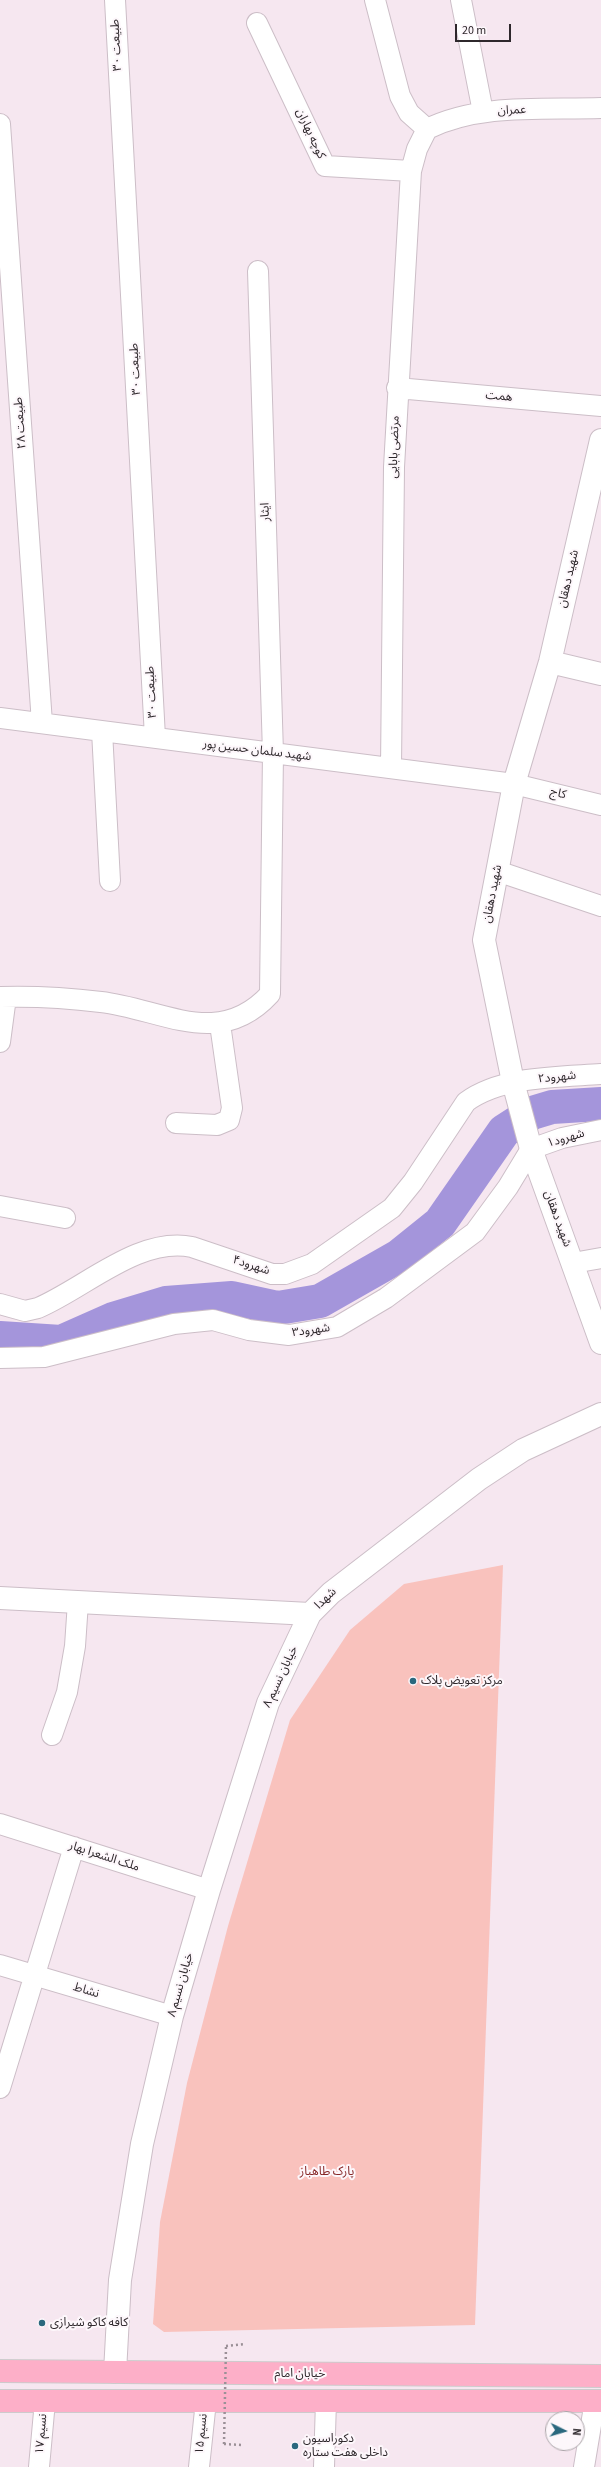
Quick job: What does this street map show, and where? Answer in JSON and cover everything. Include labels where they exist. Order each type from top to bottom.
[{"type":"main road","name":"خیابان امام","points":[[0,2372],[598,2376]]},
{"type":"main road","points":[[544,2401],[550,2395],[551,2387],[546,2376]]},
{"type":"main road","points":[[598,2376],[588,2380],[585,2392],[587,2397],[598,2401]]},
{"type":"main road","points":[[0,2401],[598,2401]]},
{"type":"street","name":"طبیعت ۳۰","points":[[115,0],[155,738]]},
{"type":"street","points":[[374,0],[400,96],[409,113],[427,129]]},
{"type":"street","points":[[461,0],[483,112]]},
{"type":"street","name":"کوچه بهاران","points":[[257,23],[325,166],[411,171]]},
{"type":"street","name":"عمران","points":[[427,129],[457,116],[483,112],[601,108]]},
{"type":"street","name":"طبیعت ۲۸","points":[[0,124],[42,723]]},
{"type":"street","name":"مرتضی بابایی","points":[[391,768],[397,388],[411,171],[417,149],[427,129]]},
{"type":"street","name":"ایثار","points":[[220,1024],[245,1014],[260,1005],[270,994],[274,753],[258,271]]},
{"type":"street","name":"همت","points":[[397,388],[601,406]]},
{"type":"street","name":"شهید دهقان","points":[[601,440],[550,662],[514,784],[484,940],[513,1082],[532,1150],[601,1343]]},
{"type":"street","points":[[550,662],[601,674]]},
{"type":"street","name":"شهید سلمان حسین پور","points":[[0,718],[514,784]]},
{"type":"street","points":[[102,731],[110,881]]},
{"type":"street","name":"کاج","points":[[514,784],[601,805]]},
{"type":"street","points":[[498,871],[601,906]]},
{"type":"street","points":[[0,1042],[3,997],[102,1002],[174,1019],[220,1024],[232,1108],[229,1120],[217,1125],[176,1123]]},
{"type":"street","name":"شهرود۲","points":[[513,1082],[601,1074]]},
{"type":"street","name":"شهرود۴","points":[[0,1304],[25,1311],[38,1308],[129,1258],[161,1245],[179,1244],[192,1247],[272,1274],[285,1274],[304,1268],[392,1208],[414,1182],[466,1102],[493,1086],[513,1082]]},
{"type":"street","name":"شهرود۱","points":[[532,1150],[562,1138],[601,1130]]},
{"type":"street","name":"شهرود۳","points":[[0,1358],[44,1357],[174,1324],[213,1320],[250,1330],[289,1335],[337,1327],[386,1298],[475,1232],[532,1150]]},
{"type":"street","points":[[0,1206],[65,1218]]},
{"type":"street","points":[[573,1263],[601,1258]]},
{"type":"street","name":"شهدا","points":[[0,1598],[310,1614],[331,1593],[480,1479],[523,1450],[601,1414]]},
{"type":"street","points":[[52,1734],[67,1692],[75,1646],[78,1602]]},
{"type":"street","name":"خیابان نسیم ۸","points":[[115,2372],[120,2280],[142,2144],[172,2016],[209,1890],[268,1703],[310,1614]]},
{"type":"street","name":"ملک الشعرا بهار","points":[[0,1824],[209,1890]]},
{"type":"street","points":[[0,2088],[74,1847]]},
{"type":"street","name":"نشاط","points":[[0,1965],[172,2016]]},
{"type":"street","name":"نسیم ۱۷","points":[[39,2467],[45,2401]]},
{"type":"street","name":"نسیم ۱۵","points":[[199,2467],[206,2401]]},
{"type":"street","points":[[324,2467],[326,2401]]},
{"type":"street","points":[[584,2467],[598,2401]]},
{"type":"path","points":[[242,2444],[224,2444],[226,2346],[245,2344]]},
{"type":"green space","name":"پارک طاهباز","points":[[503,1565],[475,2325],[164,2332],[153,2324],[160,2222],[187,2083],[228,1926],[290,1720],[350,1630],[404,1584]]},
{"type":"waterway","points":[[0,1338],[61,1342],[113,1319],[166,1303],[232,1298],[278,1308],[320,1301],[399,1256],[440,1223],[504,1131],[532,1113],[552,1107],[601,1104]]},
{"type":"place","name":"مرکز تعویض پلاک","points":[[413,1681]]},
{"type":"place","name":"کافه کاکو شیرازی","points":[[42,2323]]},
{"type":"place","name":"دکوراسیون داخلی هفت ستاره","points":[[295,2446]]}]
